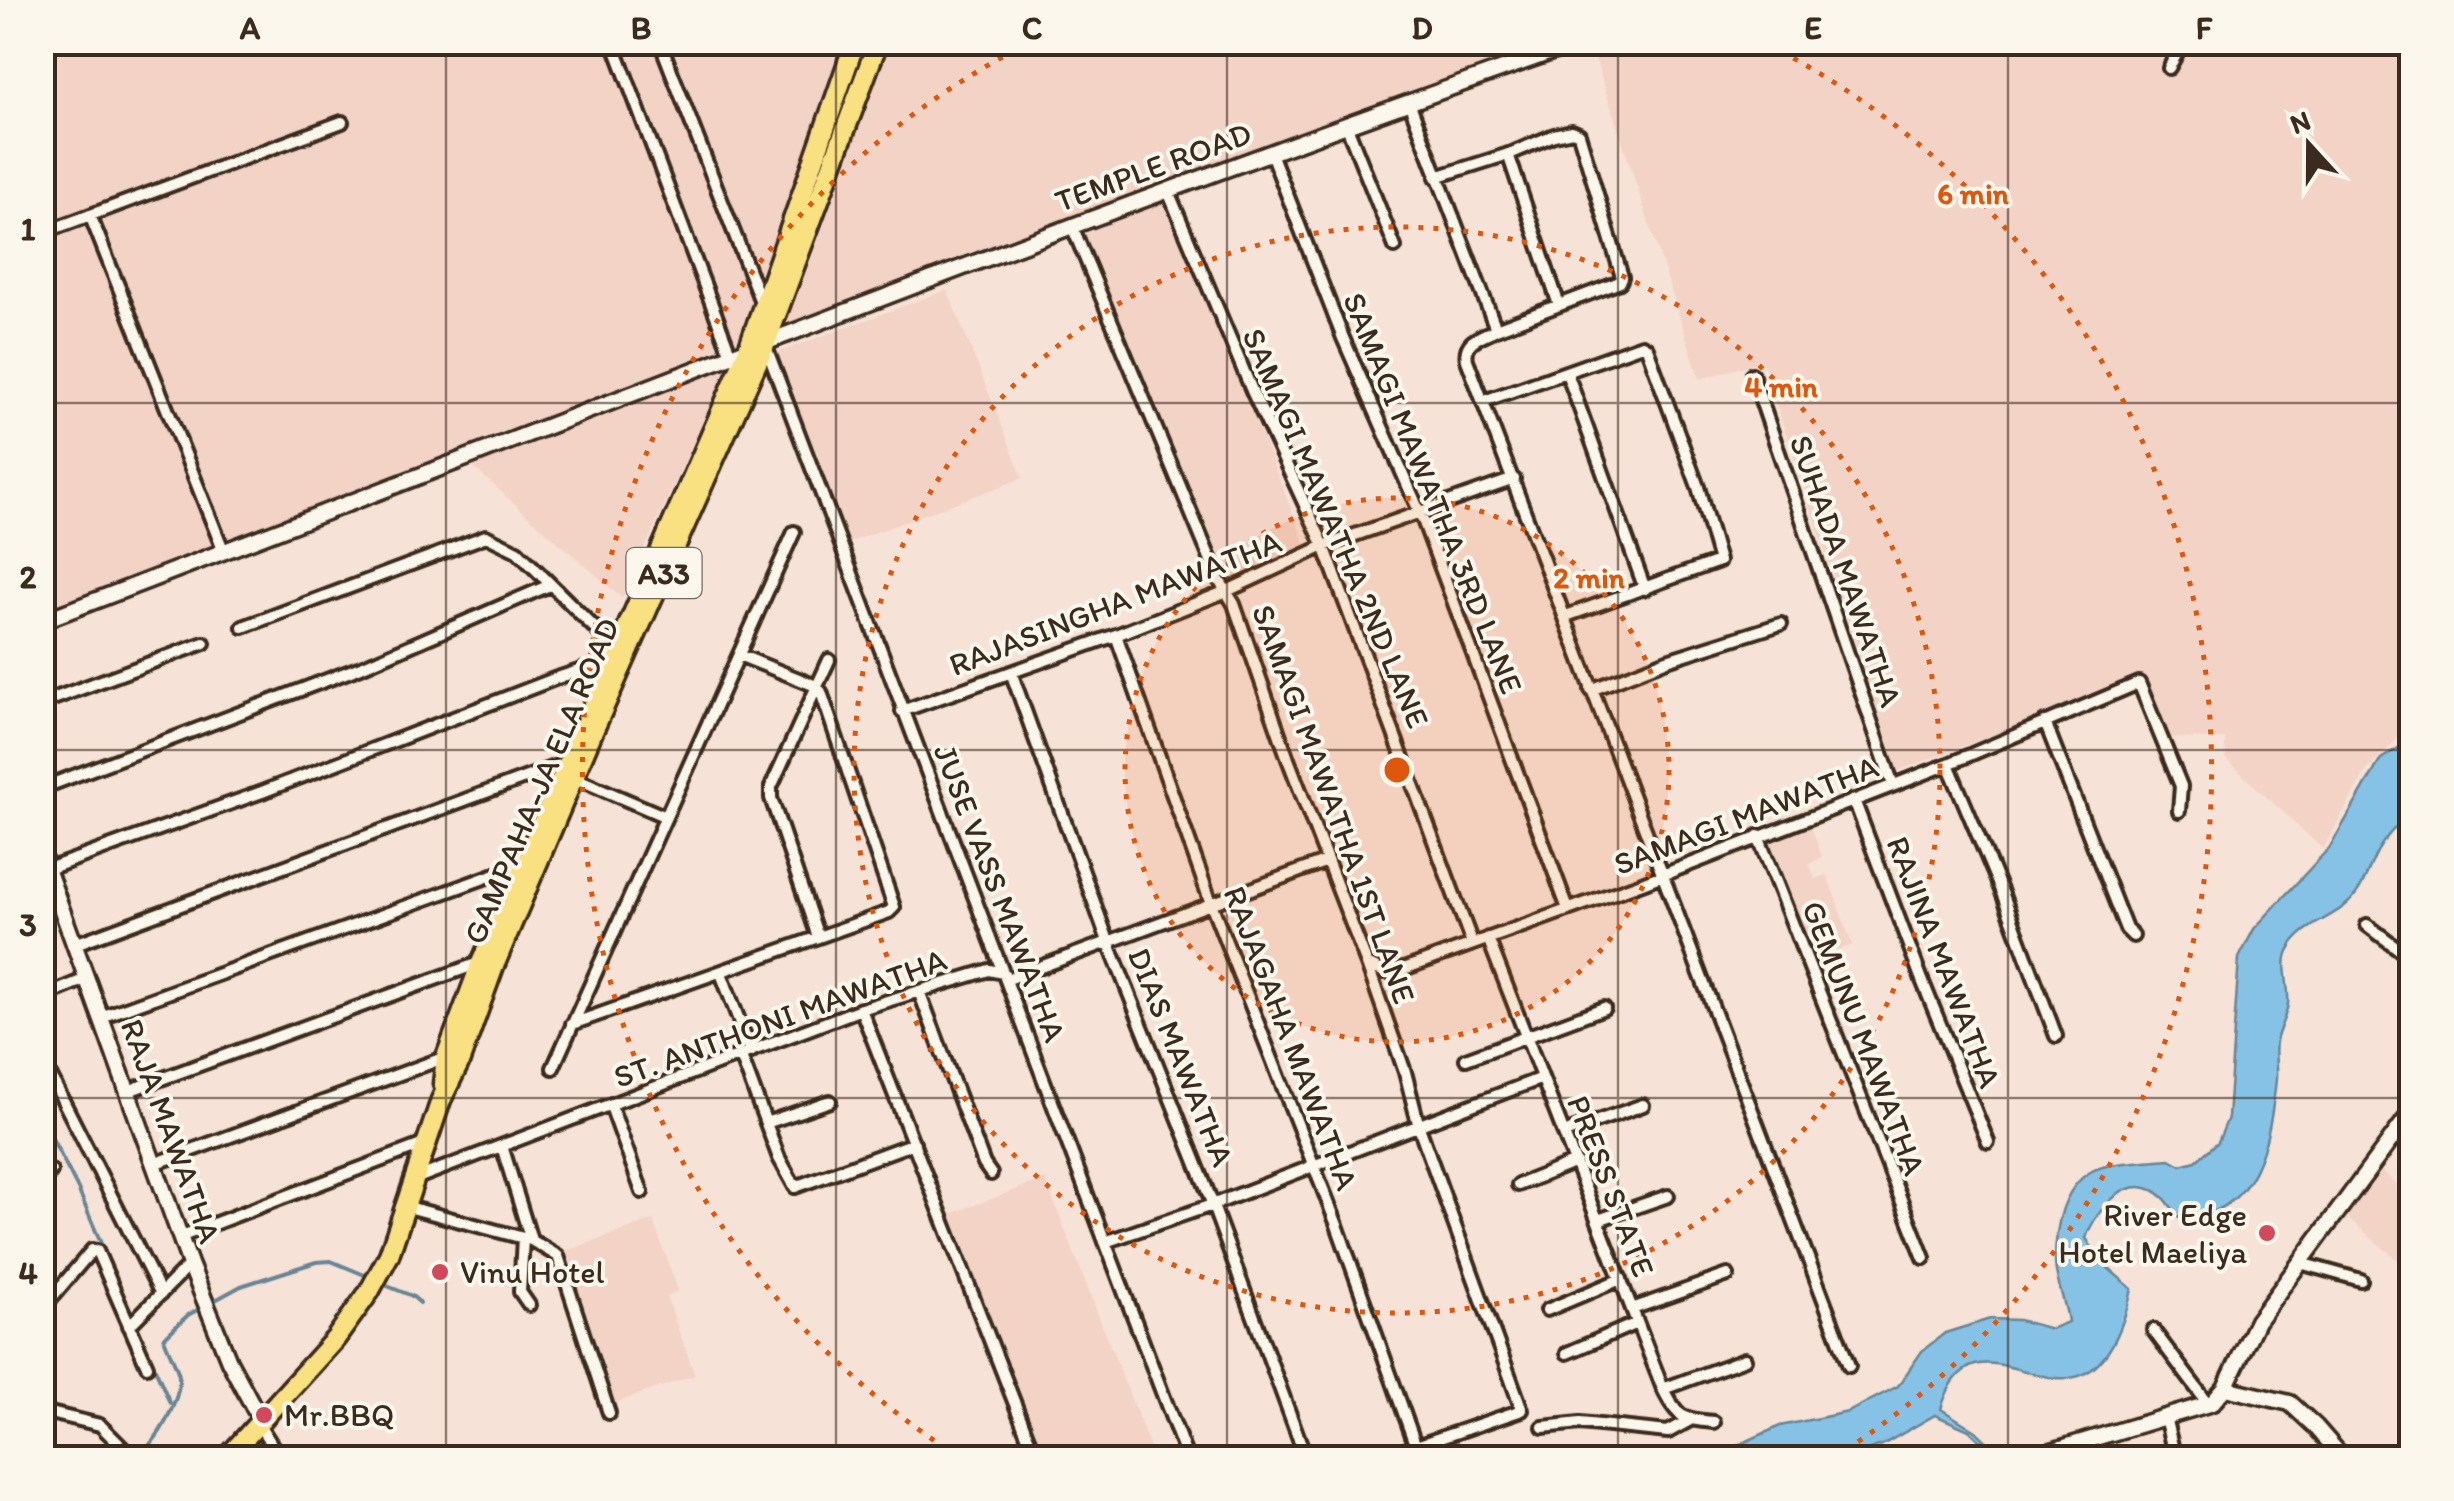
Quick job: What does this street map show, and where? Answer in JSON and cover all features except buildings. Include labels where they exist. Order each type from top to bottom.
[{"type":"highway","name":"GAMPAHA-JA ELA ROAD","points":[[441,1100],[446,1057],[481,963],[529,864],[618,659],[739,355],[763,307],[855,42]]},
{"type":"highway","name":"GAMPAHA-JA ELA ROAD","points":[[618,659],[765,345],[878,42]]},
{"type":"highway","name":"GAMPAHA-JA ELA ROAD","points":[[227,1458],[362,1304],[390,1255],[441,1100],[458,1063],[529,864]]},
{"type":"street","points":[[614,42],[739,355]]},
{"type":"street","points":[[660,42],[763,307]]},
{"type":"street","name":"TEMPLE ROAD","points":[[42,621],[1072,226],[1580,42]]},
{"type":"street","points":[[2169,68],[2183,42]]},
{"type":"street","points":[[1409,102],[1496,329]]},
{"type":"street","points":[[42,233],[342,122]]},
{"type":"street","points":[[1346,124],[1395,247]]},
{"type":"street","points":[[1436,177],[1572,131],[1579,134],[1591,168],[1622,277],[1620,282],[1496,329],[1474,339],[1465,350],[1848,1366]]},
{"type":"street","name":"SAMAGI MAWATHA 3RD LANE","points":[[1270,153],[1343,338],[1420,510],[1568,909]]},
{"type":"street","points":[[1508,154],[1559,305]]},
{"type":"street","name":"SAMAGI MAWATHA 2ND LANE","points":[[1168,191],[1324,546],[1472,943]]},
{"type":"street","points":[[90,214],[224,552]]},
{"type":"street","name":"SAMAGI MAWATHA 1ST LANE","points":[[1072,226],[1219,580],[1227,591],[1367,964],[1405,1072],[1419,1126],[1522,1410],[1416,1446]]},
{"type":"street","name":"JUSE VASS MAWATHA","points":[[765,345],[1188,1458]]},
{"type":"street","points":[[1484,401],[1642,345],[1647,348],[1698,487],[1719,561],[1566,616]]},
{"type":"street","points":[[1566,373],[1644,588]]},
{"type":"street","name":"SUHADA MAWATHA","points":[[1752,374],[1893,785]]},
{"type":"street","name":"RAJASINGHA MAWATHA","points":[[902,712],[1116,635],[1227,591],[1324,546],[1514,479]]},
{"type":"street","points":[[552,1068],[794,532]]},
{"type":"street","points":[[45,862],[279,786],[558,678],[618,659],[517,551],[486,536],[243,627]]},
{"type":"street","points":[[42,788],[326,681],[550,585]]},
{"type":"street","points":[[1591,690],[1682,655],[1781,624]]},
{"type":"street","name":"RAJAGAHA MAWATHA","points":[[1116,635],[1212,906],[1313,1165],[1420,1458]]},
{"type":"street","points":[[42,703],[204,643]]},
{"type":"street","points":[[572,1024],[894,907],[816,686],[739,655]]},
{"type":"street","points":[[818,937],[771,798],[771,787],[830,660]]},
{"type":"street","name":"DIAS MAWATHA","points":[[1011,672],[1108,941],[1306,1458]]},
{"type":"street","name":"SAMAGI MAWATHA","points":[[1367,964],[1384,972],[1401,970],[1948,764],[2139,683],[2181,786],[2179,810]]},
{"type":"street","points":[[2045,722],[2126,929],[2133,936]]},
{"type":"street","points":[[1948,764],[2056,1036]]},
{"type":"street","points":[[75,944],[570,770],[666,816]]},
{"type":"street","name":"RAJINA MAWATHA","points":[[1854,800],[1988,1142]]},
{"type":"street","name":"GEMUNU MAWATHA","points":[[1758,836],[1924,1258]]},
{"type":"street","name":"ST. ANTHONI MAWATHA","points":[[417,1178],[862,1009],[989,970],[1003,973],[1008,979],[1327,861]]},
{"type":"street","name":"RAJA MAWATHA","points":[[45,862],[190,1264],[229,1361],[259,1422]]},
{"type":"street","points":[[100,1017],[529,864]]},
{"type":"street","points":[[2367,925],[2412,960]]},
{"type":"street","name":"PRESS STATE","points":[[1488,938],[1664,1389],[1675,1413],[1690,1420]]},
{"type":"street","points":[[128,1091],[481,963]]},
{"type":"street","points":[[721,973],[766,1123],[795,1187],[914,1143]]},
{"type":"street","points":[[42,997],[88,978]]},
{"type":"street","points":[[919,992],[991,1174]]},
{"type":"street","points":[[1466,1059],[1604,1008]]},
{"type":"street","points":[[862,1009],[1036,1458]]},
{"type":"street","points":[[154,1164],[446,1057]]},
{"type":"street","points":[[42,1059],[161,1294]]},
{"type":"street","points":[[1105,1242],[1212,1206],[1542,1078]]},
{"type":"street","points":[[766,1123],[830,1101]]},
{"type":"street","points":[[1564,1133],[1643,1105]]},
{"type":"street","points":[[611,1106],[642,1192]]},
{"type":"street","points":[[2028,1458],[2210,1404],[2225,1388],[2248,1334],[2412,1111]]},
{"type":"street","points":[[182,1236],[427,1144]]},
{"type":"street","points":[[502,1146],[527,1239],[520,1292],[528,1305]]},
{"type":"street","points":[[1518,1184],[1576,1162]]},
{"type":"street","points":[[42,1183],[51,1172]]},
{"type":"street","points":[[1598,1220],[1668,1196]]},
{"type":"street","points":[[408,1207],[527,1239],[558,1256],[609,1413]]},
{"type":"street","points":[[42,1309],[92,1250],[97,1250],[147,1366]]},
{"type":"street","points":[[2300,1263],[2360,1280]]},
{"type":"street","points":[[129,1326],[190,1264]]},
{"type":"street","points":[[1632,1309],[1728,1276]]},
{"type":"street","points":[[1548,1310],[1620,1279]]},
{"type":"street","points":[[1566,1352],[1637,1323]]},
{"type":"street","points":[[2153,1330],[2210,1404]]},
{"type":"street","points":[[1664,1389],[1745,1359]]},
{"type":"street","points":[[2225,1388],[2285,1400],[2316,1426],[2342,1456],[2412,1453]]},
{"type":"street","points":[[42,1411],[100,1426],[133,1458]]},
{"type":"street","points":[[2165,1417],[2175,1458]]},
{"type":"street","points":[[1543,1428],[1580,1422],[1668,1432],[1690,1420],[1714,1422]]},
{"type":"street","points":[[259,1422],[280,1458]]},
{"type":"street","points":[[2087,1438],[2096,1458]]},
{"type":"street","points":[[1381,1458],[1416,1446]]},
{"type":"shaded area","points":[[1610,42],[2411,43],[2411,724],[2365,773],[2323,849],[2226,759],[2225,739],[2164,738],[2140,679],[1898,771],[1762,361],[1700,379],[1592,49]]},
{"type":"shaded area","points":[[43,43],[844,43],[758,287],[717,390],[622,598],[458,454],[43,612]]},
{"type":"shaded area","points":[[889,43],[1549,43],[798,330],[782,325],[811,261]]},
{"type":"shaded area","points":[[1165,196],[1308,551],[1223,585],[1092,258],[1087,259],[1076,231]]},
{"type":"shaded area","points":[[947,290],[1023,478],[849,542],[774,354]]},
{"type":"shaded area","points":[[1810,824],[1822,857],[1809,864],[1815,879],[1827,875],[1852,945],[1810,960],[1766,842]]},
{"type":"shaded area","points":[[2378,1167],[2411,1197],[2411,1271],[2343,1214]]},
{"type":"shaded area","points":[[1045,1179],[1154,1458],[1042,1458],[948,1215]]},
{"type":"shaded area","points":[[653,1220],[678,1291],[666,1296],[695,1375],[612,1404],[558,1254]]},
{"type":"water","points":[[2411,740],[2411,812],[2381,846],[2352,899],[2307,930],[2288,951],[2288,1004],[2276,1041],[2276,1079],[2269,1126],[2254,1172],[2242,1190],[2226,1205],[2205,1214],[2179,1217],[2164,1198],[2139,1187],[2127,1189],[2106,1204],[2086,1238],[2100,1261],[2132,1289],[2113,1344],[2089,1371],[2062,1378],[1981,1364],[1958,1375],[1941,1409],[1976,1431],[2004,1458],[1998,1458],[1969,1430],[1935,1415],[1882,1445],[1842,1458],[1693,1458],[1725,1451],[1780,1426],[1848,1412],[1898,1386],[1922,1351],[1945,1333],[1990,1319],[2019,1320],[2051,1329],[2068,1322],[2055,1261],[2059,1223],[2067,1198],[2082,1178],[2099,1168],[2170,1159],[2181,1165],[2196,1161],[2218,1142],[2228,1118],[2239,958],[2254,929],[2330,847],[2381,759]]},
{"type":"waterway","points":[[42,1119],[78,1189],[130,1312]]},
{"type":"waterway","points":[[140,1453],[154,1439],[173,1407],[179,1376],[164,1338],[188,1315],[241,1286],[316,1262],[331,1261],[367,1276]]},
{"type":"waterway","points":[[385,1285],[420,1303]]},
{"type":"waterway","points":[[138,1329],[170,1403]]},
{"type":"place","name":"River Edge Hotel Maeliya","points":[[2267,1233]]},
{"type":"place","name":"Vinu Hotel","points":[[440,1272]]},
{"type":"place","name":"Mr.BBQ","points":[[264,1415]]}]
